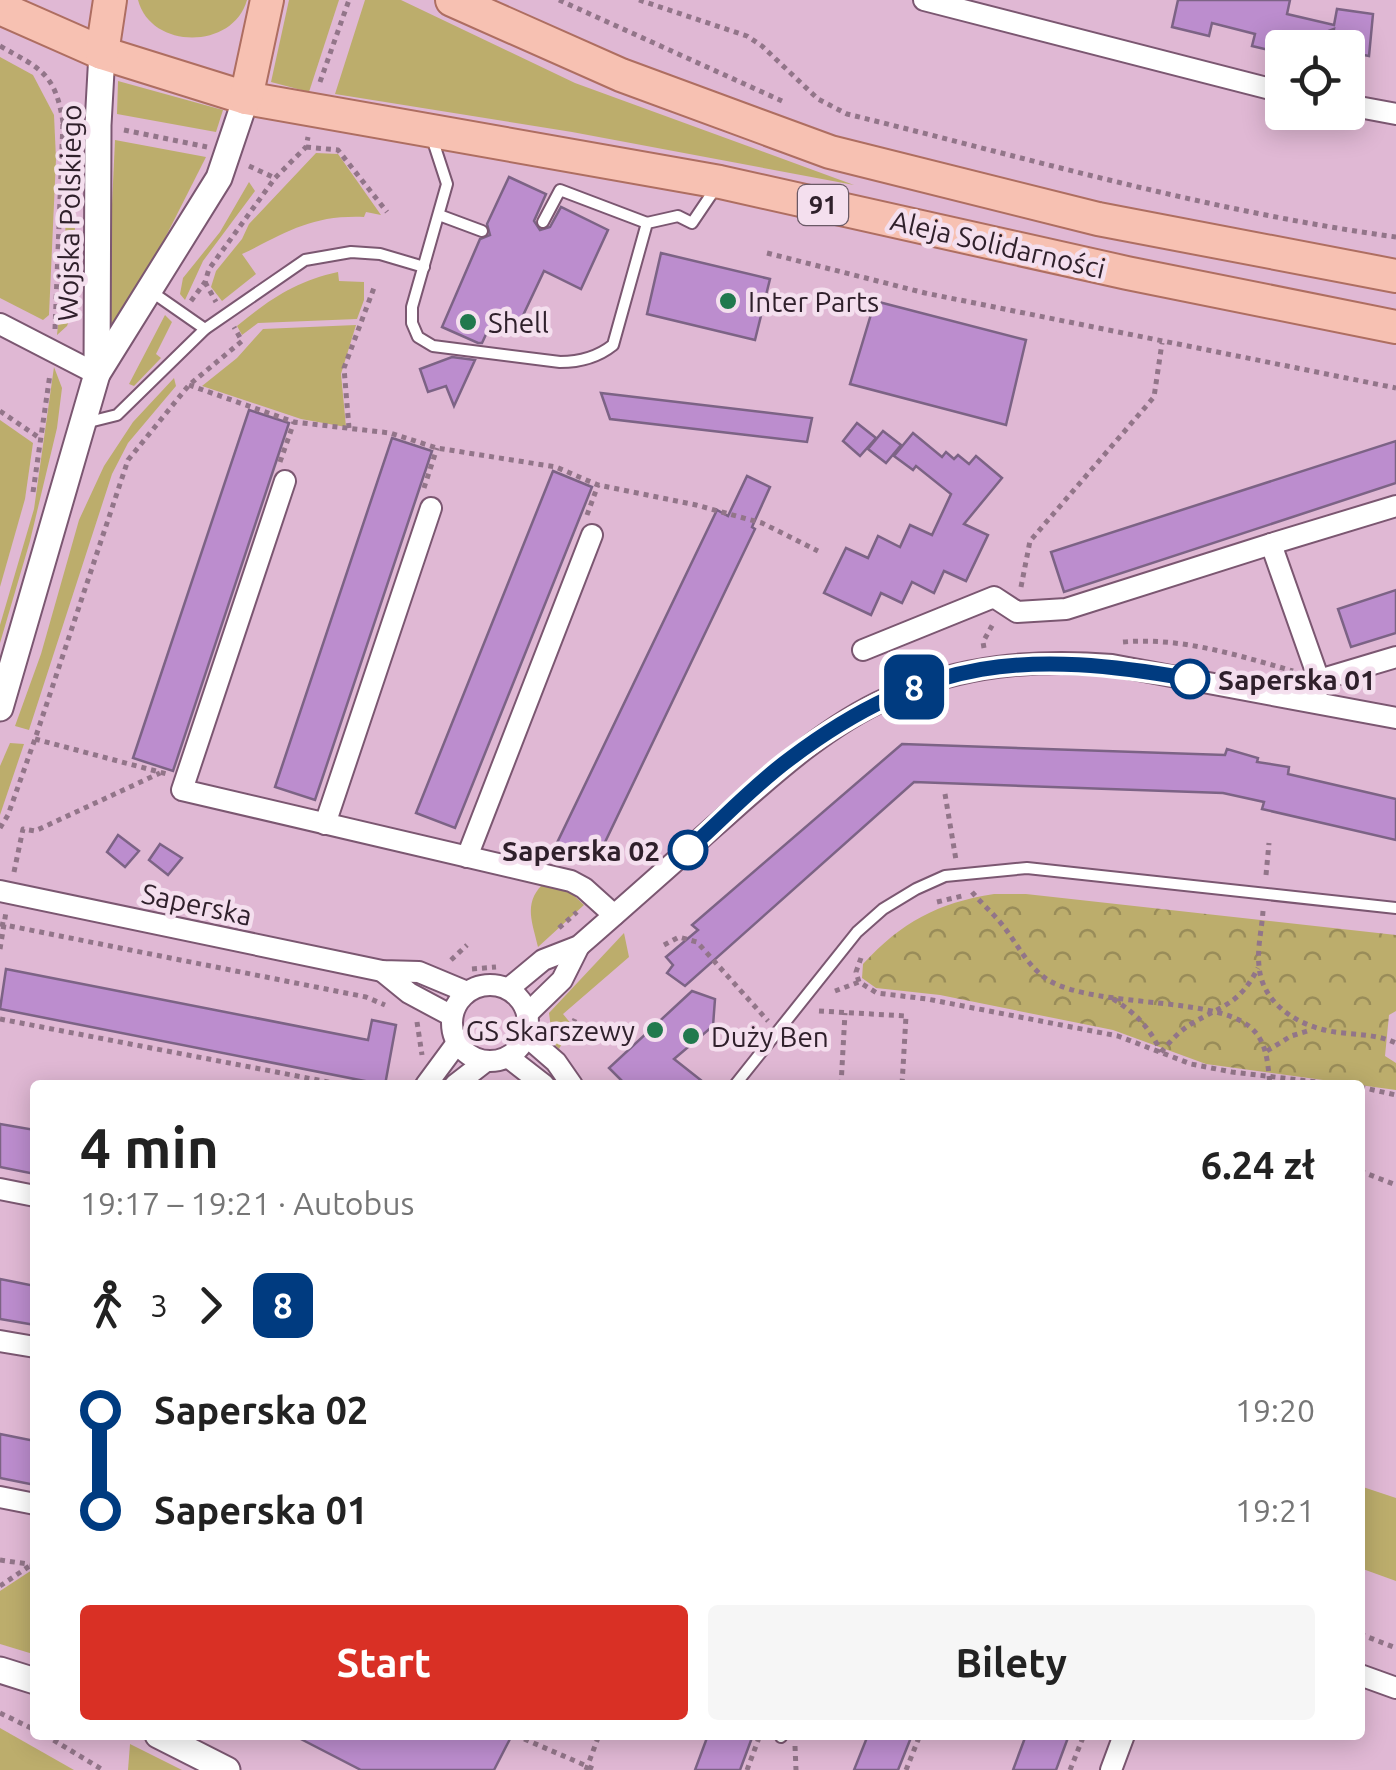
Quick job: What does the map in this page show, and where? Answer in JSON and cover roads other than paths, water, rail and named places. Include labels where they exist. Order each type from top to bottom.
[{"type":"main road","points":[[102,54],[110,0]]},
{"type":"main road","points":[[246,98],[267,0]]},
{"type":"main road","name":"Aleja Solidarności","points":[[452,0],[621,75],[830,152],[1098,219],[1396,276]]},
{"type":"main road","name":"91","points":[[0,8],[102,54],[246,98]]},
{"type":"main road","name":"Aleja Solidarności","points":[[246,98],[720,182],[1127,273],[1396,327]]},
{"type":"street","points":[[924,0],[1265,88]]},
{"type":"street","name":"Wojska Polskiego","points":[[97,374],[102,54]]},
{"type":"street","name":"Wojska Polskiego","points":[[0,708],[97,374],[218,178],[246,98]]},
{"type":"street","points":[[1365,108],[1396,114]]},
{"type":"street","points":[[0,324],[97,374]]},
{"type":"street","points":[[285,481],[182,790],[571,881],[614,915]]},
{"type":"street","points":[[863,650],[994,596],[1017,612],[1066,609],[1396,506]]},
{"type":"street","points":[[325,824],[432,508]]},
{"type":"street","points":[[467,857],[592,535]]},
{"type":"street","points":[[1271,544],[1318,680],[1316,703]]},
{"type":"street","points":[[1318,680],[1396,657]]},
{"type":"street","points":[[508,989],[543,960],[579,946],[791,758],[884,699],[936,680],[1014,664],[1080,662],[1396,718]]},
{"type":"street","name":"Saperska","points":[[0,891],[382,971],[419,972],[468,992]]},
{"type":"street","points":[[527,1014],[562,980],[579,946]]},
{"type":"street","name":"Saperska","points":[[382,971],[409,994],[452,1016]]},
{"type":"street","points":[[461,1080],[486,1061],[508,1057],[526,1036],[527,1014],[523,1004],[508,989],[486,984],[458,998],[452,1016],[457,1043],[466,1053],[486,1061]]},
{"type":"street","points":[[526,1036],[556,1062],[569,1080]]},
{"type":"street","points":[[430,1079],[457,1043]]},
{"type":"street","points":[[508,1057],[538,1080]]},
{"type":"street","points":[[0,1189],[30,1195]]},
{"type":"street","points":[[0,1341],[30,1346]]},
{"type":"street","points":[[0,1497],[30,1503]]},
{"type":"street","points":[[0,1670],[30,1679]]},
{"type":"street","points":[[1365,1678],[1396,1688]]},
{"type":"street","points":[[168,1740],[228,1770]]},
{"type":"street","points":[[1110,1770],[1122,1740]]},
{"type":"lane","points":[[428,128],[447,184],[411,314],[414,331],[424,343],[574,362],[613,345],[647,224]]},
{"type":"lane","points":[[543,222],[560,190],[647,224],[678,216],[692,223],[720,182]]},
{"type":"lane","points":[[440,214],[482,231]]},
{"type":"lane","points":[[80,424],[117,415],[205,329],[295,266],[323,255],[380,254],[424,267]]},
{"type":"lane","points":[[150,290],[205,329]]},
{"type":"lane","points":[[739,1080],[857,932],[882,909],[916,889],[961,874],[1027,868],[1396,908]]},
{"type":"place","name":"Inter Parts","points":[[728,301]]},
{"type":"place","name":"Shell","points":[[468,322]]},
{"type":"place","name":"Saperska 01","points":[[1190,679]]},
{"type":"place","name":"Saperska 02","points":[[688,850]]},
{"type":"place","name":"GS Skarszewy","points":[[655,1030]]},
{"type":"place","name":"Duży Ben","points":[[691,1036]]}]
